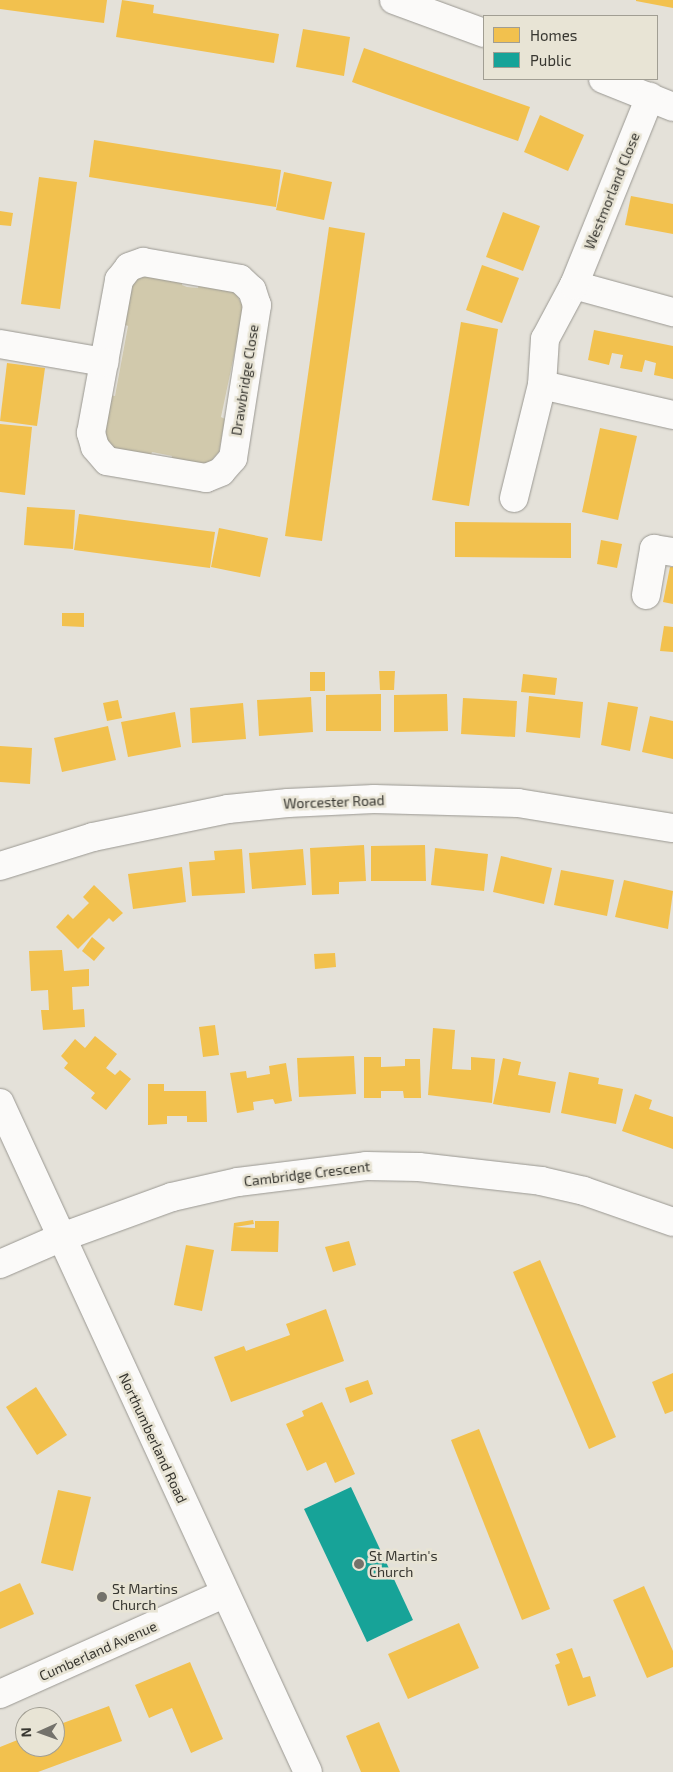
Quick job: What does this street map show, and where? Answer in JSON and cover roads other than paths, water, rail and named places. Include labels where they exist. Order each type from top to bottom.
[{"type":"street","points":[[400,1],[483,33]]},
{"type":"street","points":[[606,80],[662,102]]},
{"type":"street","name":"Westmorland Close","points":[[514,498],[542,385],[545,339],[574,285],[662,102]]},
{"type":"street","name":"Drawbridge Close","points":[[143,262],[240,279],[252,290],[257,305],[233,458],[221,472],[206,478],[106,461],[95,447],[91,433],[104,362],[119,280],[129,267],[143,262]]},
{"type":"street","points":[[574,285],[673,312]]},
{"type":"street","points":[[0,344],[104,362]]},
{"type":"street","points":[[542,385],[673,415]]},
{"type":"street","points":[[646,595],[654,549],[673,552]]},
{"type":"street","name":"Worcester Road","points":[[0,866],[93,837],[228,810],[288,803],[374,799],[518,803],[673,828]]},
{"type":"street","name":"Northumberland Road","points":[[0,1103],[224,1594],[308,1772]]},
{"type":"street","name":"Cambridge Crescent","points":[[0,1264],[62,1237],[172,1197],[238,1182],[366,1166],[419,1167],[541,1181],[584,1191],[673,1222]]},
{"type":"street","name":"Cumberland Avenue","points":[[0,1694],[224,1594]]},
{"type":"place","name":"St Martin's Church","points":[[359,1564]]},
{"type":"place","name":"St Martins Church","points":[[102,1597]]}]
